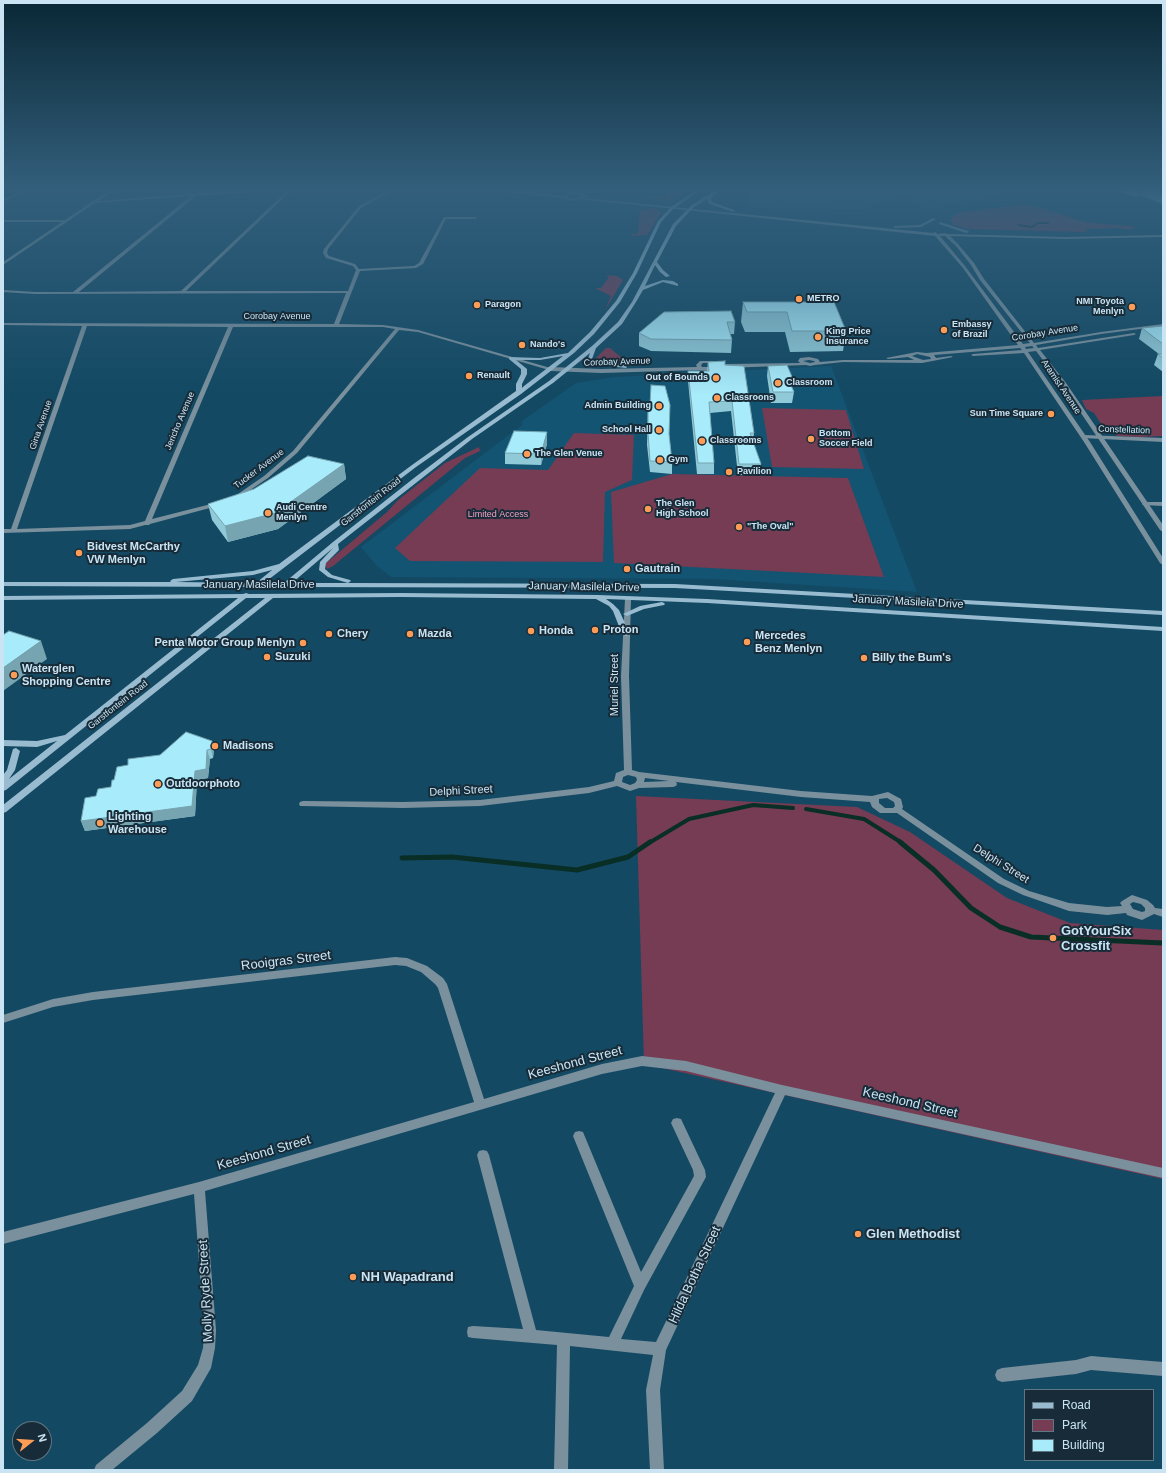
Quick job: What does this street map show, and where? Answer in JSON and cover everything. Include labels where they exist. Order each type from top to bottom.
[{"type":"main road","name":"Garstfontein Road","points":[[3,788],[283,564],[414,466],[519,392],[572,352],[595,329],[618,302],[642,258]]},
{"type":"main road","name":"Garstfontein Road","points":[[3,810],[285,585],[335,543],[470,438],[569,368],[594,347],[620,323],[657,258]]},
{"type":"main road","points":[[655,262],[661,271],[668,276]]},
{"type":"main road","points":[[640,289],[663,281],[676,285]]},
{"type":"main road","points":[[594,347],[590,359],[592,363],[624,367]]},
{"type":"main road","points":[[512,357],[540,359],[572,352]]},
{"type":"main road","points":[[512,357],[524,369],[524,374],[519,384],[519,392]]},
{"type":"main road","points":[[335,543],[336,550],[323,562],[322,570],[330,576],[357,584]]},
{"type":"main road","points":[[161,584],[186,579],[253,573],[283,564]]},
{"type":"main road","name":"January Masilela Drive","points":[[3,584],[691,586],[953,603],[1163,613]]},
{"type":"main road","points":[[546,585],[615,590],[623,593],[628,599]]},
{"type":"main road","points":[[3,592],[17,598]]},
{"type":"main road","name":"January Masilela Drive","points":[[3,598],[401,595],[598,597],[680,600],[1163,629]]},
{"type":"main road","points":[[598,597],[616,610],[626,634]]},
{"type":"main road","points":[[627,614],[642,607],[680,600]]},
{"type":"main road","points":[[3,743],[47,743],[77,730]]},
{"type":"main road","points":[[3,781],[10,770],[16,751]]},
{"type":"street","points":[[3,264],[12,258]]},
{"type":"street","points":[[74,293],[117,258]]},
{"type":"street","points":[[183,292],[219,258]]},
{"type":"street","points":[[330,258],[354,265],[358,270]]},
{"type":"street","points":[[358,270],[415,268],[421,264],[424,258]]},
{"type":"street","name":"Aramist Avenue","points":[[956,258],[1024,348],[1085,440],[1163,563]]},
{"type":"street","name":"Aramist Avenue","points":[[967,258],[1036,346],[1163,530]]},
{"type":"street","points":[[336,325],[358,270]]},
{"type":"street","points":[[3,291],[12,293],[350,292]]},
{"type":"street","name":"Corobay Avenue","points":[[3,325],[371,325],[418,331],[553,367],[569,368],[700,365]]},
{"type":"street","name":"Gina Avenue","points":[[13,531],[85,325]]},
{"type":"street","name":"Jericho Avenue","points":[[147,524],[231,325]]},
{"type":"street","name":"Corobay Avenue","points":[[569,368],[817,364],[848,360],[922,362],[1024,348],[1107,332],[1163,325]]},
{"type":"street","name":"Tucker Avenue","points":[[3,531],[108,529],[147,524],[230,500],[249,490],[295,452],[398,328]]},
{"type":"street","name":"Corobay Avenue","points":[[1036,346],[1163,330]]},
{"type":"street","name":"Corobay Avenue","points":[[714,365],[778,362],[806,358],[884,358],[918,353],[928,354],[1024,348]]},
{"type":"street","points":[[928,354],[935,358],[934,360]]},
{"type":"street","points":[[910,355],[912,360],[922,362]]},
{"type":"street","points":[[814,359],[818,361],[817,364]]},
{"type":"street","points":[[800,360],[805,364]]},
{"type":"street","name":"Constellation","points":[[1085,440],[1163,440]]},
{"type":"street","name":"Constellation","points":[[1102,440],[1163,444]]},
{"type":"street","points":[[1145,504],[1163,504]]},
{"type":"street","name":"Muriel Street","points":[[628,599],[626,634],[628,772]]},
{"type":"street","points":[[696,783],[638,785],[630,788],[618,783],[619,775],[628,772],[639,775],[696,783],[802,794],[874,799],[880,796],[892,797],[898,801],[899,807],[887,812],[880,810],[875,805],[874,799]]},
{"type":"street","points":[[638,785],[641,780],[639,775]]},
{"type":"street","name":"Delphi Street","points":[[303,804],[403,806],[480,803],[589,790],[618,783]]},
{"type":"street","name":"Delphi Street","points":[[897,809],[1001,881],[1026,893],[1069,907],[1108,911],[1127,909]]},
{"type":"street","points":[[1150,910],[1148,915],[1142,916],[1133,914],[1127,909],[1125,903],[1132,898],[1144,902],[1150,910],[1163,913]]},
{"type":"street","name":"Rooigras Street","points":[[3,1019],[53,1003],[93,996],[395,961],[407,962],[424,969],[439,981],[443,987],[480,1104]]},
{"type":"street","name":"Keeshond Street","points":[[3,1238],[199,1187],[619,1064],[646,1061],[686,1066],[782,1090],[1163,1173]]},
{"type":"street","name":"Hilda Botha Street","points":[[657,1470],[653,1390],[660,1349],[782,1090]]},
{"type":"street","points":[[612,1344],[640,1286],[700,1177],[700,1170],[677,1123]]},
{"type":"street","points":[[579,1136],[640,1286]]},
{"type":"street","points":[[483,1155],[531,1336]]},
{"type":"street","name":"Molly Ryde Street","points":[[101,1470],[152,1428],[187,1396],[204,1368],[209,1348],[210,1330],[199,1187]]},
{"type":"street","points":[[473,1332],[564,1339],[660,1349]]},
{"type":"street","points":[[562,1470],[564,1339]]},
{"type":"street","points":[[1002,1375],[1076,1367],[1091,1363],[1163,1369]]},
{"type":"shaded area","name":"The Glen High School","points":[[831,366],[917,592],[712,579],[391,577],[376,565],[361,547],[522,425],[522,421],[576,383],[615,377]]},
{"type":"green space","points":[[605,275],[617,276],[623,280],[605,310],[611,296],[595,288],[601,288],[609,277]]},
{"type":"green space","points":[[606,348],[610,348],[628,363],[598,361],[596,358]]},
{"type":"green space","points":[[1163,396],[1163,436],[1117,436],[1113,430],[1103,427],[1094,413],[1086,409],[1082,400]]},
{"type":"green space","name":"Bottom Soccer Field","points":[[762,408],[846,410],[864,469],[772,467]]},
{"type":"green space","name":"Limited Access","points":[[574,433],[634,435],[632,480],[605,492],[603,562],[410,561],[395,548],[480,468],[548,470]]},
{"type":"green space","points":[[479,447],[480,451],[465,458],[333,566],[327,569],[325,564],[387,512],[398,500],[445,463]]},
{"type":"green space","name":"\"The Oval\"","points":[[672,474],[848,478],[884,577],[614,563],[611,492]]},
{"type":"green space","points":[[636,796],[857,807],[910,832],[1007,898],[1070,923],[1163,930],[1163,1179],[644,1064]]},
{"type":"building","points":[[743,302],[834,302],[846,331],[792,331],[787,312],[747,312]]},
{"type":"building","points":[[731,311],[735,322],[727,322],[732,340],[651,339],[639,333],[664,312]]},
{"type":"building","points":[[1163,326],[1163,344],[1142,328]]},
{"type":"building","points":[[725,361],[725,365],[744,366],[754,433],[750,433],[761,464],[739,464],[732,401],[709,402],[714,463],[698,463],[688,371],[709,371],[708,362]]},
{"type":"building","points":[[787,365],[793,379],[788,379],[794,392],[773,392],[768,366]]},
{"type":"building","points":[[651,385],[665,386],[670,405],[669,434],[672,462],[650,461],[648,405],[650,405]]},
{"type":"building","points":[[514,431],[547,432],[541,454],[505,453]]},
{"type":"building","points":[[308,456],[344,464],[275,513],[225,526],[208,504],[254,489]]},
{"type":"building","points":[[9,631],[41,641],[3,668],[3,635]]},
{"type":"building","name":"Outdoorphoto","points":[[186,732],[212,741],[211,749],[207,750],[206,769],[195,771],[192,806],[81,821],[85,798],[96,796],[98,789],[111,787],[117,767],[128,765],[128,759],[160,755]]},
{"type":"waterway","points":[[649,843],[689,819],[753,805],[793,808]]},
{"type":"waterway","points":[[806,809],[864,819],[902,843]]},
{"type":"waterway","points":[[402,858],[452,857],[577,870],[628,857],[650,842]]},
{"type":"waterway","points":[[900,842],[934,870],[971,908],[1000,927],[1031,937],[1163,943]]},
{"type":"place","name":"METRO","points":[[799,299]]},
{"type":"place","name":"Paragon","points":[[477,305]]},
{"type":"place","name":"NMI Toyota Menlyn","points":[[1132,307]]},
{"type":"place","name":"Embassy of Brazil","points":[[944,330]]},
{"type":"place","name":"King Price Insurance","points":[[818,337]]},
{"type":"place","name":"Nando's","points":[[522,345]]},
{"type":"place","name":"Renault","points":[[469,376]]},
{"type":"place","name":"Out of Bounds","points":[[716,378]]},
{"type":"place","name":"Classroom","points":[[778,383]]},
{"type":"place","name":"Classroons","points":[[717,398]]},
{"type":"place","name":"Admin Building","points":[[659,406]]},
{"type":"place","name":"Sun Time Square","points":[[1051,414]]},
{"type":"place","name":"School Hall","points":[[659,430]]},
{"type":"place","name":"Bottom Soccer Field","points":[[811,439]]},
{"type":"place","name":"Classrooms","points":[[702,441]]},
{"type":"place","name":"The Glen Venue","points":[[527,454]]},
{"type":"place","name":"Gym","points":[[660,460]]},
{"type":"place","name":"Pavilion","points":[[729,472]]},
{"type":"place","name":"The Glen High School","points":[[648,509]]},
{"type":"place","name":"Audi Centre Menlyn","points":[[268,513]]},
{"type":"place","name":"\"The Oval\"","points":[[739,527]]},
{"type":"place","name":"Bidvest McCarthy VW Menlyn","points":[[79,553]]},
{"type":"place","name":"Gautrain","points":[[627,569]]},
{"type":"place","name":"Proton","points":[[595,630]]},
{"type":"place","name":"Honda","points":[[531,631]]},
{"type":"place","name":"Chery","points":[[329,634]]},
{"type":"place","name":"Mazda","points":[[410,634]]},
{"type":"place","name":"Mercedes Benz Menlyn","points":[[747,642]]},
{"type":"place","name":"Penta Motor Group Menlyn","points":[[303,643]]},
{"type":"place","name":"Suzuki","points":[[267,657]]},
{"type":"place","name":"Billy the Bum's","points":[[864,658]]},
{"type":"place","name":"Waterglen Shopping Centre","points":[[14,675]]},
{"type":"place","name":"Madisons","points":[[215,746]]},
{"type":"place","name":"Outdoorphoto","points":[[158,784]]},
{"type":"place","name":"Lighting Warehouse","points":[[100,823]]},
{"type":"place","name":"GotYourSix Crossfit","points":[[1053,938]]},
{"type":"place","name":"Glen Methodist","points":[[858,1234]]},
{"type":"place","name":"NH Wapadrand","points":[[353,1277]]}]
